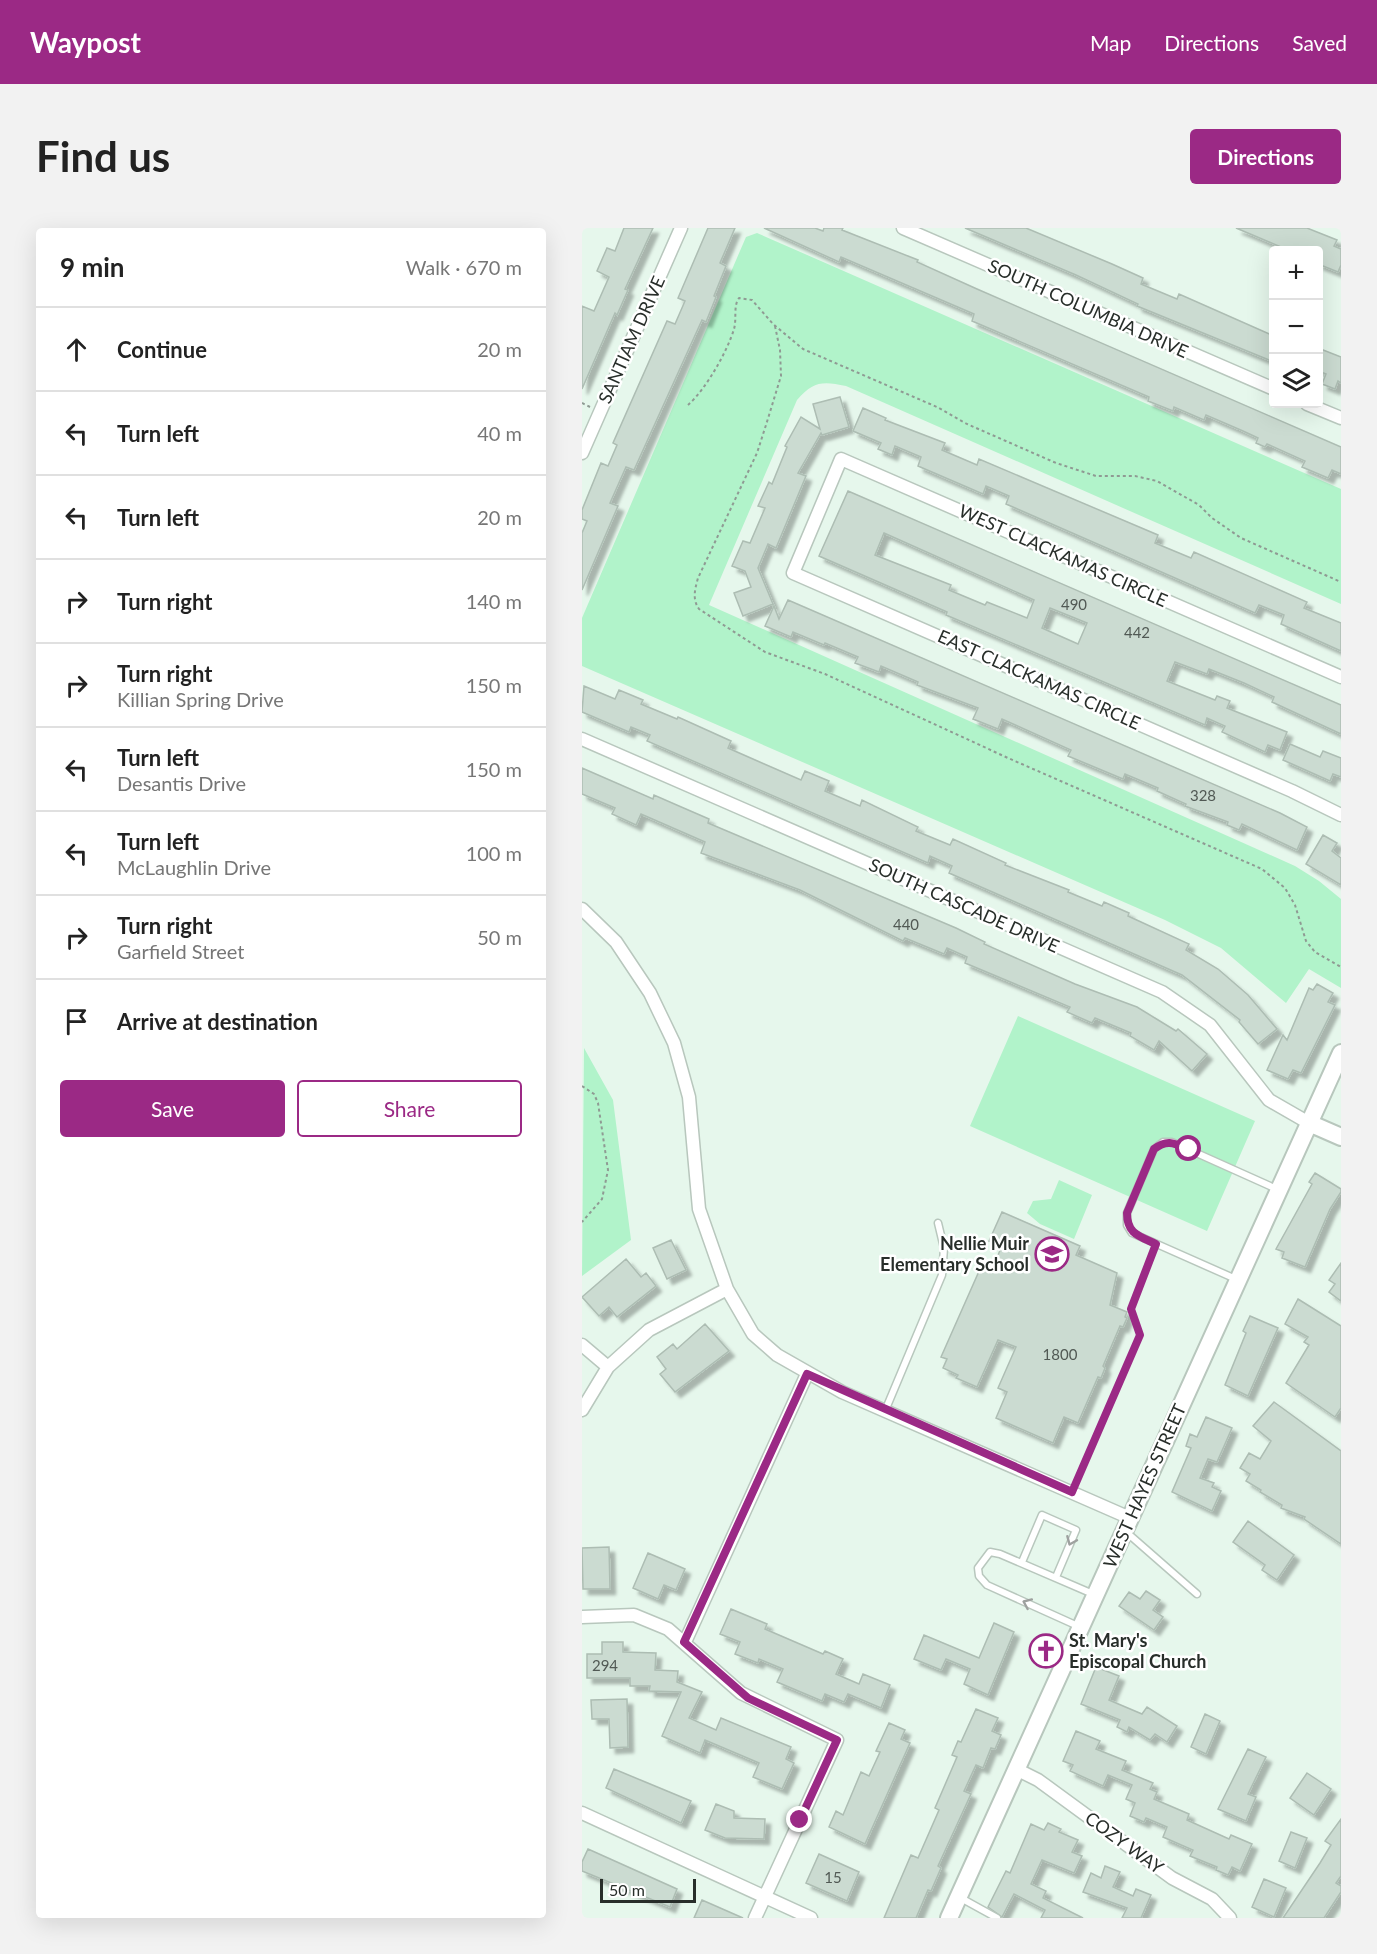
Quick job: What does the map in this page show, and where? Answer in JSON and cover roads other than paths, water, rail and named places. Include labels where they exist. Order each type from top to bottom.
[{"type":"street","name":"SANTIAM DRIVE","points":[[582,453],[681,228]]},
{"type":"street","name":"SOUTH COLUMBIA DRIVE","points":[[903,228],[1269,387]]},
{"type":"street","points":[[1317,408],[1341,418]]},
{"type":"street","name":"WEST CLACKAMAS CIRCLE","points":[[817,516],[841,459],[1341,677]]},
{"type":"street","name":"EAST CLACKAMAS CIRCLE","points":[[817,516],[793,573],[1293,791],[1341,815]]},
{"type":"street","name":"SOUTH CASCADE DRIVE","points":[[582,739],[1162,992],[1210,1024],[1269,1100],[1310,1123]]},
{"type":"street","points":[[582,909],[616,942],[650,993],[674,1043],[689,1097],[699,1209],[728,1289],[753,1334],[777,1356],[807,1374],[885,1411],[1072,1492],[1127,1524]]},
{"type":"street","name":"WEST HAYES STREET","points":[[949,1918],[1341,1053]]},
{"type":"street","points":[[1310,1123],[1341,1137]]},
{"type":"street","points":[[582,1410],[608,1367],[649,1329],[728,1289]]},
{"type":"street","points":[[582,1345],[608,1367]]},
{"type":"street","points":[[684,1642],[807,1374]]},
{"type":"street","points":[[582,1617],[634,1615],[668,1629],[748,1698],[837,1740],[755,1918]]},
{"type":"street","name":"COZY WAY","points":[[1016,1769],[1038,1780],[1172,1878],[1212,1899],[1229,1918]]},
{"type":"street","points":[[582,1813],[811,1918]]},
{"type":"lane","points":[[1238,1280],[1132,1233],[1127,1225],[1127,1213],[1154,1149],[1163,1142],[1172,1142],[1279,1190]]},
{"type":"lane","points":[[885,1411],[942,1275],[944,1248],[938,1223]]},
{"type":"lane","points":[[1022,1562],[1042,1515],[1059,1522],[1076,1530],[1056,1576]]},
{"type":"lane","points":[[1127,1524],[1197,1594]]},
{"type":"lane","points":[[1080,1627],[987,1585],[979,1576],[978,1568],[984,1556],[990,1552],[1022,1562],[1095,1595]]},
{"type":"lane","points":[[958,1897],[997,1918]]},
{"type":"place","name":"Nellie Muir Elementary School","points":[[1052,1254]]},
{"type":"place","name":"St. Mary's Episcopal Church","points":[[1046,1651]]}]
